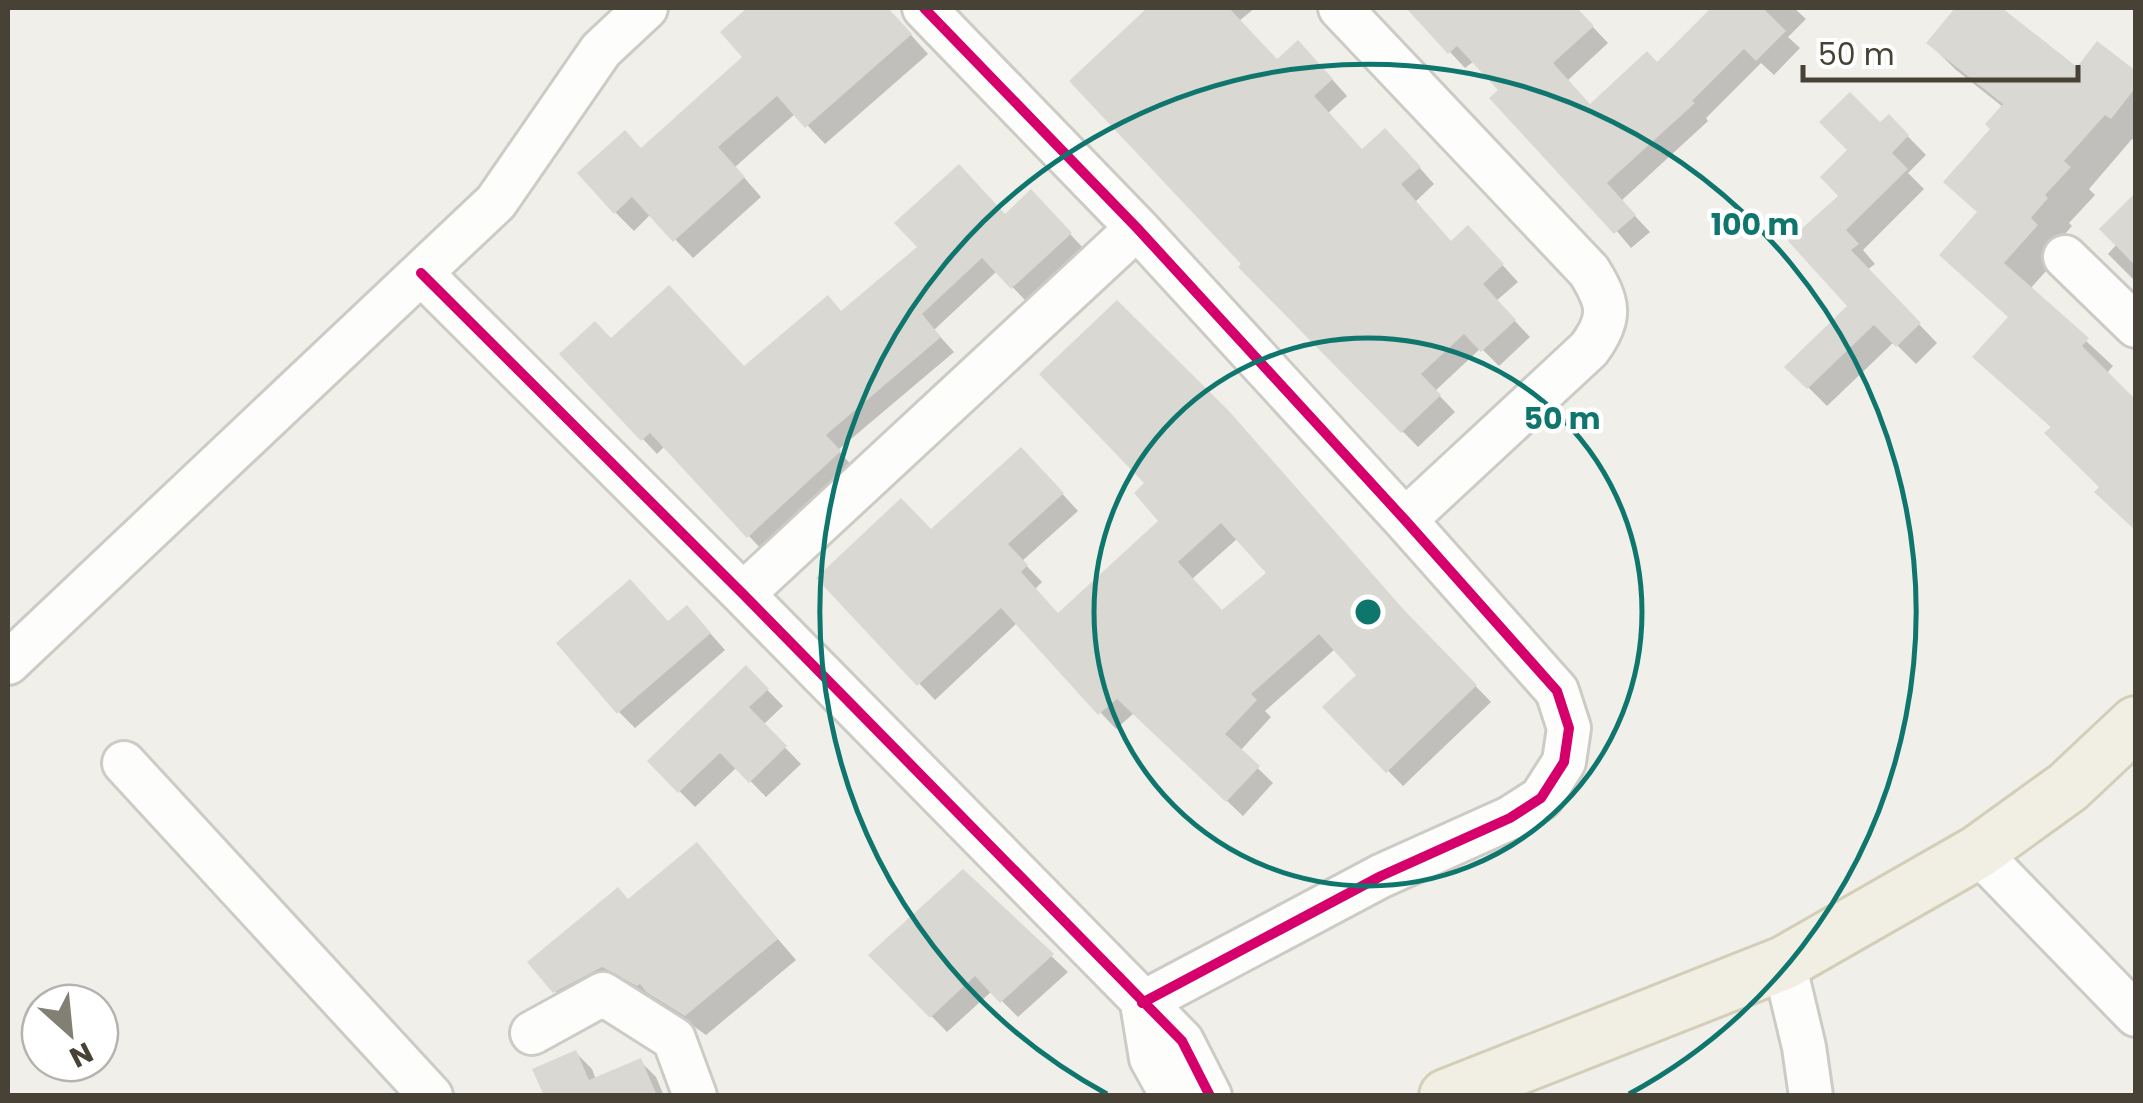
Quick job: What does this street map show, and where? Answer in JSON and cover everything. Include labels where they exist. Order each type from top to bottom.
[{"type":"main road","points":[[1446,1096],[1784,963],[1978,852],[2068,786],[2136,723]]},
{"type":"street","points":[[8,663],[496,202],[601,50],[646,8]]},
{"type":"street","points":[[924,8],[1136,228],[1405,520],[1557,690],[1568,728],[1564,762],[1541,798],[1510,818],[1381,876],[1142,1003]]},
{"type":"street","points":[[1340,8],[1588,271],[1602,293],[1607,313],[1601,333],[1589,349],[1405,520]]},
{"type":"street","points":[[743,594],[1136,228]]},
{"type":"street","points":[[2065,257],[2136,326]]},
{"type":"street","points":[[420,273],[743,594],[1182,1042],[1210,1096]]},
{"type":"street","points":[[124,764],[431,1096]]},
{"type":"street","points":[[1978,852],[2136,1015]]},
{"type":"street","points":[[1784,963],[1811,1096]]},
{"type":"street","points":[[532,1033],[603,994],[674,1039],[695,1096]]},
{"type":"street","points":[[1142,1003],[1152,1058],[1172,1096]]},
{"type":"building","points":[[747,8],[888,8],[912,34],[805,128],[777,96],[718,147],[745,177],[673,242],[632,197],[614,214],[577,173],[625,130],[641,148],[742,57],[720,32]]},
{"type":"building","points":[[1147,8],[1229,8],[1277,59],[1298,40],[1333,79],[1314,96],[1362,149],[1385,128],[1421,167],[1401,184],[1451,241],[1468,225],[1504,264],[1483,284],[1516,320],[1481,352],[1464,334],[1421,374],[1441,395],[1401,433],[1238,267],[1241,264],[1069,81]]},
{"type":"building","points":[[1406,8],[1577,8],[1594,26],[1553,63],[1590,104],[1647,51],[1657,62],[1711,8],[1763,8],[1786,31],[1756,61],[1744,49],[1692,101],[1695,103],[1607,183],[1636,215],[1614,234],[1489,98],[1498,90],[1457,46],[1448,54]]},
{"type":"building","points":[[1955,8],[2002,8],[2077,67],[2097,41],[2136,71],[2136,87],[2111,119],[2105,115],[2064,161],[2071,167],[2045,195],[2048,198],[2031,218],[2038,225],[2004,263],[2089,338],[2082,346],[2136,400],[2136,531],[2094,492],[2099,487],[2044,433],[2051,427],[1972,357],[2008,317],[1939,255],[1977,212],[1943,182],[1990,129],[1985,124],[2003,104],[1926,43]]},
{"type":"building","points":[[1850,92],[1880,122],[1889,114],[1909,135],[1892,153],[1908,169],[1846,230],[1859,244],[1851,250],[1921,323],[1896,347],[1874,325],[1807,389],[1784,367],[1847,306],[1788,241],[1838,196],[1820,177],[1847,150],[1819,122]]},
{"type":"building","points":[[959,164],[1005,214],[1031,189],[1072,233],[1011,289],[982,258],[922,314],[941,337],[826,435],[841,451],[747,538],[650,433],[641,441],[559,354],[595,321],[611,338],[669,285],[744,366],[828,295],[841,311],[917,247],[894,223]]},
{"type":"building","points":[[2136,192],[2136,266],[2099,229]]},
{"type":"building","points":[[1117,300],[1228,410],[1405,611],[1477,685],[1386,773],[1322,707],[1356,675],[1319,634],[1251,694],[1257,700],[1225,734],[1260,766],[1226,802],[1117,699],[1098,715],[1001,608],[917,686],[816,578],[901,498],[931,529],[1021,447],[1064,493],[1008,544],[1028,565],[1021,572],[1058,613],[1158,521],[1134,493],[1144,483],[1039,374]],"holes":[[[1221,523],[1266,573],[1222,610],[1178,562]]]},
{"type":"building","points":[[630,579],[668,621],[687,605],[711,633],[617,714],[556,643]]},
{"type":"building","points":[[746,665],[769,689],[749,707],[787,746],[749,783],[720,753],[678,793],[647,761]]},
{"type":"building","points":[[697,842],[778,939],[685,1016],[646,992],[640,984],[637,986],[602,967],[553,993],[527,962],[618,887],[628,899]]},
{"type":"building","points":[[963,869],[1054,954],[1000,1003],[975,976],[930,1018],[868,955]]},
{"type":"building","points":[[576,1050],[589,1080],[641,1058],[657,1096],[544,1096],[532,1069]]},
{"type":"cycle path","points":[[924,8],[1137,228],[1405,520],[1557,691],[1569,728],[1564,762],[1541,798],[1510,818],[1381,876],[1142,1003]]},
{"type":"cycle path","points":[[421,273],[1182,1041],[1210,1096]]}]
